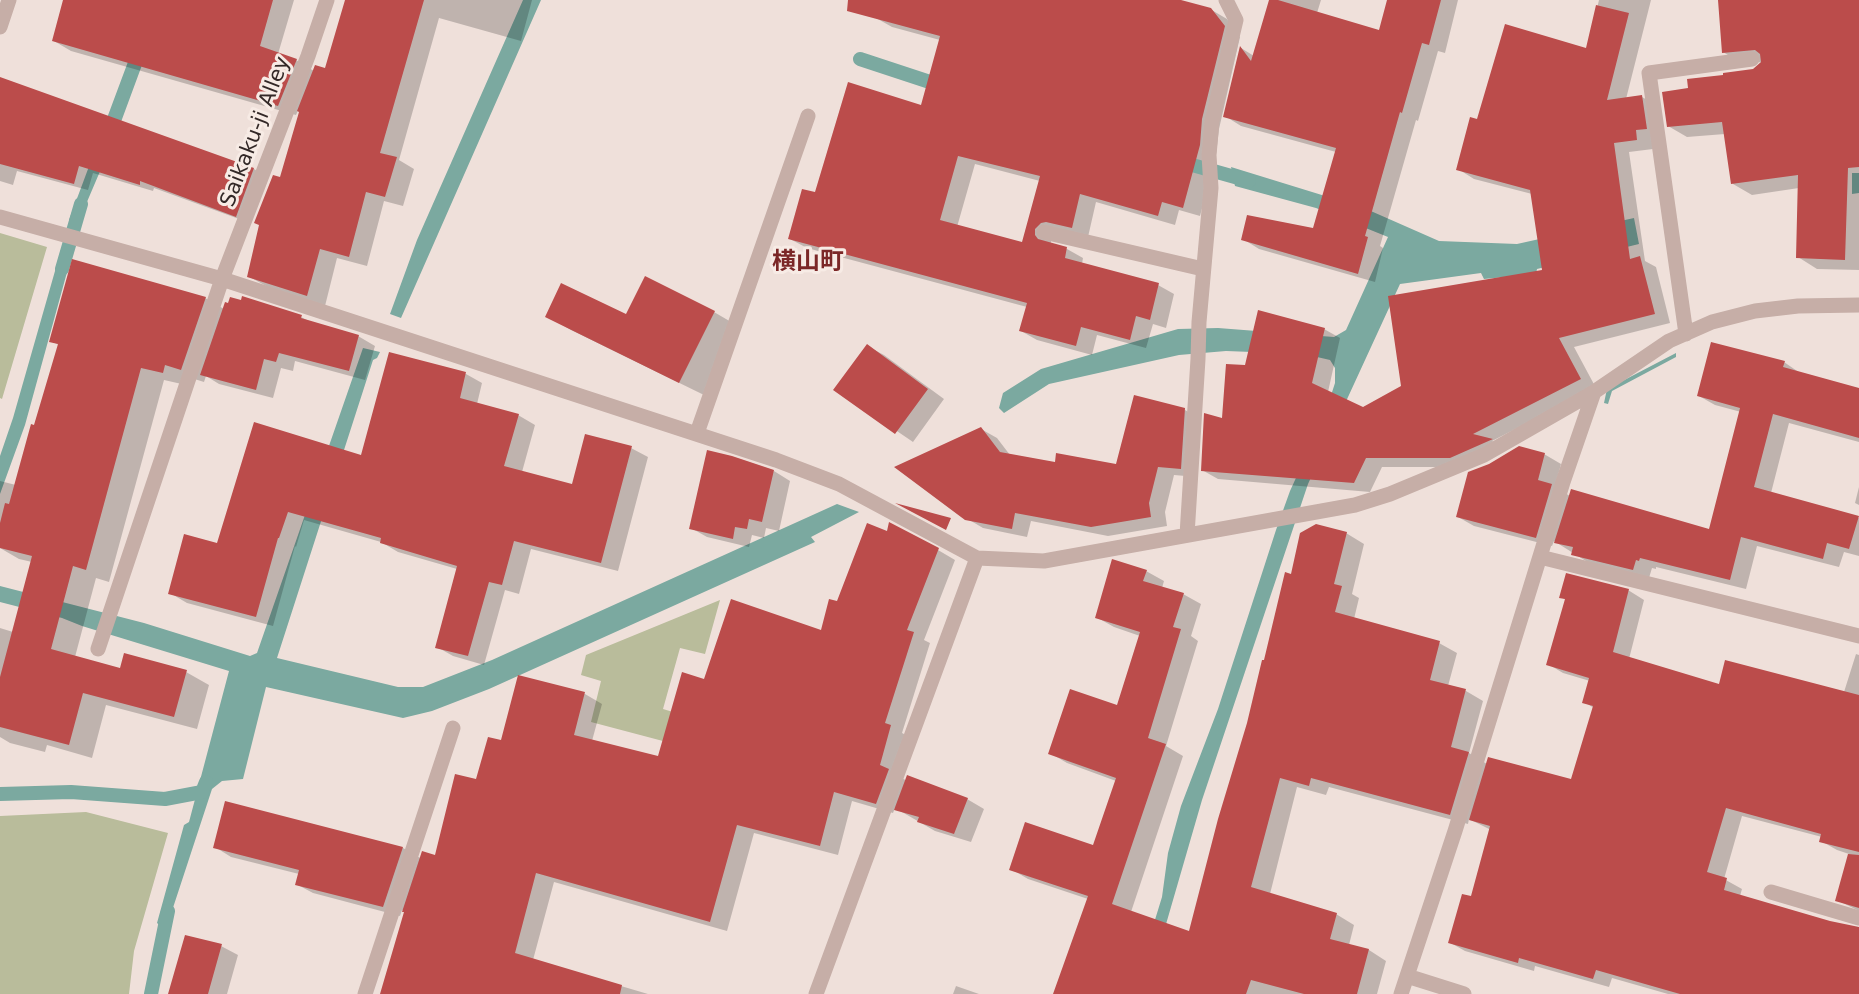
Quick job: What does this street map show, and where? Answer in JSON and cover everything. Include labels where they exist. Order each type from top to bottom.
[{"type":"street","points":[[0,27],[9,0]]},
{"type":"street","name":"Saikaku-ji Alley","points":[[98,649],[112,601],[222,279],[308,56],[327,0]]},
{"type":"street","points":[[1187,535],[1199,322],[1211,188],[1209,155],[1212,121],[1236,20],[1226,0]]},
{"type":"street","points":[[1686,334],[1649,73],[1752,59]]},
{"type":"street","points":[[697,433],[808,116]]},
{"type":"street","points":[[0,217],[222,279],[697,433],[839,484],[977,558],[1044,561],[1354,505],[1390,494],[1484,455],[1594,392],[1669,341],[1712,322],[1755,311],[1798,306],[1859,305]]},
{"type":"street","points":[[1044,232],[1203,268]]},
{"type":"street","points":[[1401,994],[1594,392]]},
{"type":"street","points":[[1540,557],[1859,636]]},
{"type":"street","points":[[816,994],[977,558]]},
{"type":"street","points":[[365,994],[453,728]]},
{"type":"street","points":[[1771,892],[1859,918]]},
{"type":"street","points":[[1407,976],[1464,994]]},
{"type":"green space","points":[[0,233],[47,247],[2,399],[0,398]]},
{"type":"green space","points":[[720,600],[705,654],[680,648],[663,709],[686,716],[678,745],[591,722],[601,681],[581,675],[586,655]]},
{"type":"green space","points":[[86,812],[168,833],[134,951],[129,994],[0,994],[0,816]]},
{"type":"water","points":[[151,0],[166,0],[121,122],[78,223],[69,220]]},
{"type":"water","points":[[523,0],[541,0],[401,318],[390,314],[417,240]]},
{"type":"water","points":[[1231,167],[1364,208],[1439,241],[1517,244],[1634,218],[1639,244],[1537,269],[1536,274],[1484,279],[1481,273],[1400,284],[1308,484],[1202,800],[1162,938],[1146,949],[1162,897],[1168,853],[1181,806],[1218,709],[1290,491],[1325,414],[1335,383],[1335,368],[1330,360],[1304,354],[1226,351],[1179,355],[1049,384],[1004,413],[999,408],[1003,393],[1041,369],[1178,329],[1218,328],[1334,337],[1346,330],[1388,237],[1316,208],[1235,186]]},
{"type":"water","points":[[1852,173],[1859,173],[1859,193],[1852,194]]},
{"type":"water","points":[[61,250],[72,254],[25,425],[0,494],[0,456]]},
{"type":"water","points":[[363,348],[380,352],[373,360],[277,658],[398,687],[423,687],[492,660],[837,504],[859,512],[811,537],[815,542],[489,689],[432,711],[403,718],[266,687],[243,779],[222,781],[212,789],[167,926],[164,929],[157,923],[184,825],[189,822],[229,671],[62,618],[0,602],[0,586],[144,623],[250,656],[257,653]]},
{"type":"water","points":[[1676,353],[1676,357],[1612,391],[1608,404],[1604,403],[1607,389]]},
{"type":"building","points":[[63,0],[273,0],[260,46],[297,59],[278,106],[52,41]]},
{"type":"building","points":[[345,0],[424,0],[380,153],[397,157],[385,197],[366,192],[349,257],[320,249],[307,296],[247,277],[259,225],[254,223],[273,175],[280,177],[299,112],[297,111],[315,65],[325,68]]},
{"type":"building","points":[[848,0],[1181,0],[1211,8],[1225,26],[1202,119],[1200,145],[1183,208],[1162,202],[1158,216],[1080,194],[1072,228],[1046,222],[1041,223],[1035,229],[1038,239],[1067,247],[1065,258],[1159,283],[1150,320],[1136,316],[1130,340],[1081,327],[1076,346],[1019,331],[1027,303],[788,239],[802,189],[815,192],[848,82],[921,105],[940,36],[847,11]],"holes":[[[958,156],[1040,176],[1022,242],[940,220]]]},
{"type":"building","points":[[1269,0],[1278,0],[1379,30],[1387,0],[1441,0],[1429,45],[1422,43],[1402,113],[1400,112],[1365,236],[1368,237],[1358,274],[1241,240],[1247,215],[1313,228],[1336,148],[1223,117],[1240,46],[1251,61]]},
{"type":"building","points":[[1718,0],[1859,0],[1859,167],[1848,168],[1845,260],[1796,258],[1798,175],[1731,184],[1722,122],[1667,127],[1662,92],[1688,88],[1687,79],[1753,69],[1761,62],[1760,54],[1755,50],[1722,53]]},
{"type":"building","points":[[1596,5],[1629,13],[1607,100],[1642,95],[1647,129],[1636,130],[1637,140],[1614,143],[1630,259],[1640,256],[1655,314],[1559,338],[1581,379],[1473,434],[1493,439],[1450,458],[1366,458],[1354,483],[1201,471],[1204,413],[1222,418],[1226,364],[1245,365],[1258,310],[1325,328],[1312,383],[1363,407],[1401,386],[1388,296],[1542,270],[1530,190],[1456,170],[1470,117],[1477,119],[1505,24],[1586,48]]},
{"type":"building","points":[[0,77],[254,168],[236,217],[140,181],[140,185],[79,166],[74,184],[0,164]]},
{"type":"building","points":[[72,259],[206,297],[181,370],[165,365],[163,373],[141,368],[86,570],[73,566],[51,649],[120,668],[124,653],[187,670],[174,717],[83,693],[69,745],[0,727],[0,677],[32,556],[0,548],[0,523],[5,503],[9,504],[31,424],[34,425],[58,344],[49,342]]},
{"type":"building","points":[[645,276],[715,311],[679,383],[545,317],[561,283],[626,314]]},
{"type":"building","points":[[242,296],[302,315],[301,318],[359,335],[349,371],[279,353],[276,362],[264,359],[256,390],[200,375],[225,302],[228,303],[230,297],[241,300]]},
{"type":"building","points":[[1711,342],[1785,361],[1783,367],[1859,388],[1859,438],[1773,414],[1754,487],[1859,516],[1849,549],[1827,543],[1823,559],[1741,537],[1730,580],[1640,558],[1639,561],[1636,560],[1633,570],[1571,555],[1573,547],[1554,543],[1571,489],[1709,529],[1740,408],[1697,396]]},
{"type":"building","points":[[867,344],[928,389],[895,434],[833,390]]},
{"type":"building","points":[[389,352],[466,372],[460,398],[519,414],[504,466],[572,484],[585,434],[632,446],[601,563],[514,541],[502,585],[489,582],[468,656],[435,648],[457,566],[380,543],[381,538],[288,512],[278,538],[256,617],[168,594],[184,534],[217,543],[254,422],[361,455]]},
{"type":"building","points":[[1134,395],[1185,408],[1181,469],[1158,467],[1149,503],[1151,517],[1091,527],[1015,513],[1012,529],[965,520],[894,467],[981,427],[1000,452],[1055,462],[1056,453],[1116,464]]},
{"type":"building","points":[[1519,446],[1545,453],[1538,480],[1552,484],[1536,538],[1456,517],[1468,472],[1489,464]]},
{"type":"building","points":[[707,450],[774,470],[762,522],[749,519],[747,529],[735,527],[733,539],[689,529]]},
{"type":"building","points":[[895,503],[951,518],[946,530]]},
{"type":"building","points":[[889,522],[939,548],[907,630],[914,632],[885,723],[891,725],[880,765],[889,769],[876,804],[834,792],[820,846],[737,825],[710,922],[536,873],[515,953],[622,985],[620,994],[380,994],[404,912],[402,912],[422,851],[435,855],[455,774],[476,779],[488,737],[501,740],[518,675],[585,692],[574,735],[658,756],[682,672],[704,679],[731,599],[821,630],[829,599],[837,601],[867,523],[887,531]]},
{"type":"building","points":[[1316,524],[1347,532],[1334,584],[1342,586],[1335,612],[1440,641],[1430,680],[1466,689],[1451,747],[1469,752],[1450,815],[1311,778],[1309,786],[1280,778],[1251,887],[1337,913],[1330,939],[1369,949],[1357,994],[1304,994],[1251,980],[1246,994],[1053,994],[1088,896],[1009,870],[1025,822],[1093,845],[1116,778],[1048,754],[1070,689],[1117,705],[1140,632],[1095,618],[1112,559],[1147,570],[1143,581],[1184,593],[1173,627],[1181,629],[1148,738],[1166,744],[1112,904],[1189,931],[1218,819],[1247,723],[1262,660],[1264,660],[1285,572],[1291,574],[1300,533]]},
{"type":"building","points":[[1566,573],[1629,589],[1613,652],[1719,684],[1725,660],[1859,695],[1859,852],[1819,842],[1821,834],[1726,808],[1707,872],[1727,878],[1724,890],[1830,921],[1859,927],[1859,994],[1680,994],[1596,970],[1593,979],[1519,958],[1518,963],[1448,943],[1462,894],[1471,896],[1490,826],[1469,820],[1488,757],[1571,779],[1593,706],[1582,703],[1589,678],[1546,665],[1565,599],[1559,598]]},
{"type":"building","points":[[907,775],[968,798],[954,834],[917,822],[919,817],[894,810]]},
{"type":"building","points":[[225,801],[403,847],[383,907],[295,885],[299,870],[213,848]]},
{"type":"building","points":[[1848,854],[1859,855],[1859,908],[1835,901]]},
{"type":"building","points":[[185,935],[222,944],[208,994],[168,994]]},
{"type":"waterway","points":[[860,59],[945,87]]},
{"type":"waterway","points":[[1178,161],[1249,181]]},
{"type":"waterway","points":[[62,269],[81,204]]},
{"type":"waterway","points":[[0,794],[71,792],[165,799],[202,792],[206,782]]},
{"type":"waterway","points":[[151,994],[168,911]]},
{"type":"district","name":"横山町","points":[[808,263]]}]
